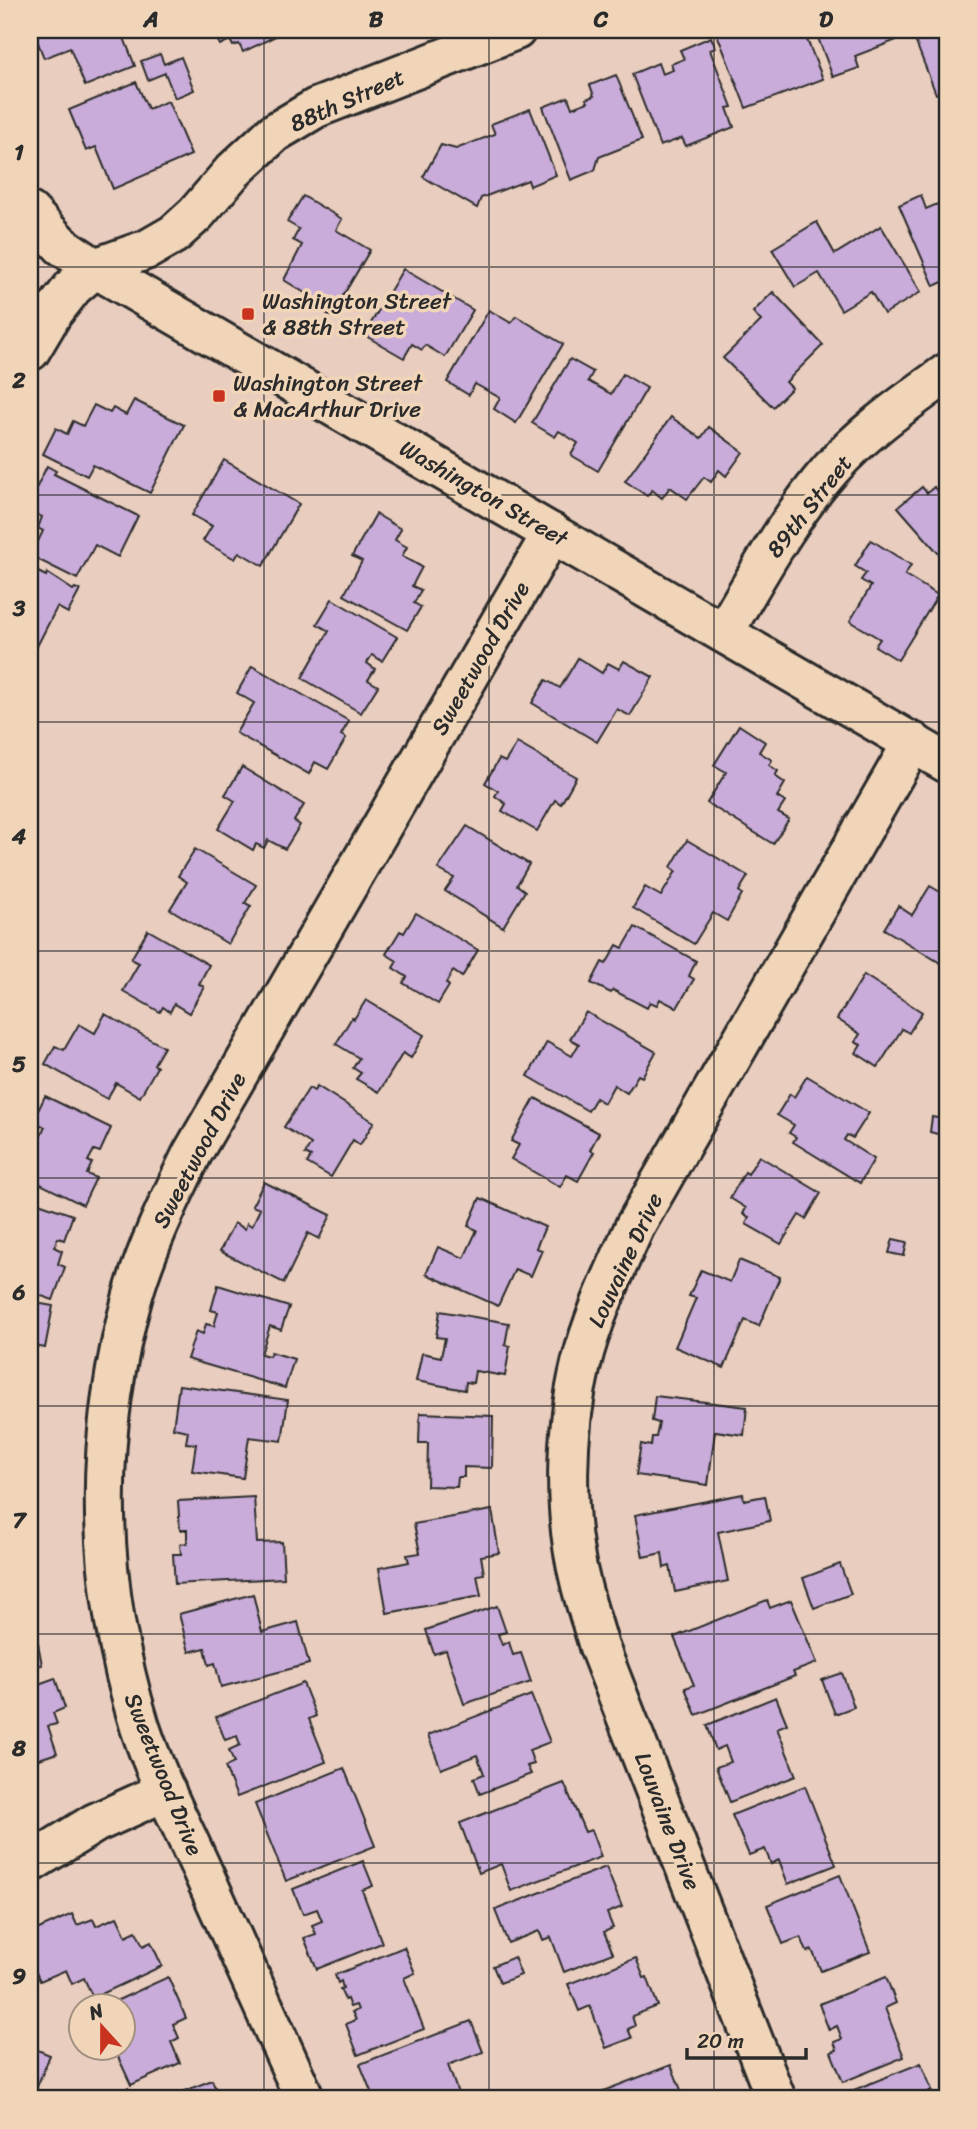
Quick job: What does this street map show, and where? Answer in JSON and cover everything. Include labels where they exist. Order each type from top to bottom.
[{"type":"street","name":"88th Street","points":[[95,268],[148,249],[174,234],[196,214],[233,171],[274,133],[316,108],[516,30]]},
{"type":"street","name":"Washington Street","points":[[30,212],[62,246],[95,268],[947,763]]},
{"type":"street","points":[[30,351],[52,314],[73,287],[95,268]]},
{"type":"street","name":"89th Street","points":[[724,632],[781,536],[831,469],[891,413],[947,373]]},
{"type":"street","name":"Sweetwood Drive","points":[[304,2099],[166,1791],[141,1730],[124,1671],[111,1604],[105,1530],[105,1450],[114,1373],[134,1293],[159,1221],[192,1154],[552,533]]},
{"type":"street","name":"Louvaine Drive","points":[[776,2099],[600,1647],[579,1579],[569,1512],[570,1434],[581,1364],[603,1295],[635,1226],[914,742]]},
{"type":"street","points":[[30,1863],[95,1823],[166,1791]]},
{"type":"building","points":[[33,30],[121,30],[135,66],[85,86],[70,48],[44,58]]},
{"type":"building","points":[[212,30],[286,31],[243,52],[239,44],[233,46],[230,40],[220,45]]},
{"type":"building","points":[[727,30],[761,30],[762,33],[778,30],[780,36],[803,30],[823,79],[746,108],[717,34]]},
{"type":"building","points":[[815,30],[904,30],[907,36],[855,56],[859,68],[833,77]]},
{"type":"building","points":[[926,30],[947,30],[947,89],[936,94],[915,40],[928,35]]},
{"type":"building","points":[[711,37],[716,48],[710,50],[732,107],[727,108],[734,127],[686,146],[682,138],[660,146],[632,74],[658,63],[662,74],[673,70],[671,64],[684,59],[680,50]]},
{"type":"building","points":[[160,54],[164,64],[181,57],[194,90],[175,98],[165,73],[148,80],[141,61]]},
{"type":"building","points":[[616,75],[642,140],[599,157],[595,170],[571,180],[543,107],[568,97],[572,108],[588,102],[586,99],[594,96],[590,85]]},
{"type":"building","points":[[136,82],[148,109],[168,101],[191,155],[113,189],[96,147],[86,151],[69,110]]},
{"type":"building","points":[[530,109],[556,175],[530,186],[528,180],[481,198],[477,208],[423,177],[441,145],[456,149],[495,134],[491,124]]},
{"type":"building","points":[[921,195],[926,209],[947,200],[947,280],[934,286],[899,205]]},
{"type":"building","points":[[303,196],[342,219],[336,230],[370,250],[331,316],[310,303],[313,298],[284,280],[302,245],[293,240],[299,229],[287,222]]},
{"type":"building","points":[[817,222],[835,254],[881,226],[921,292],[884,314],[871,292],[841,310],[819,273],[795,287],[772,249]]},
{"type":"building","points":[[403,269],[473,310],[445,357],[425,345],[422,350],[412,344],[404,358],[364,335]]},
{"type":"building","points":[[773,292],[823,345],[786,382],[792,388],[773,407],[723,358],[761,321],[753,312]]},
{"type":"building","points":[[489,310],[511,323],[516,316],[563,344],[516,423],[494,409],[500,398],[475,384],[469,395],[447,382]]},
{"type":"building","points":[[570,359],[593,372],[588,381],[611,394],[623,374],[647,388],[598,471],[571,455],[578,443],[559,431],[555,437],[532,423]]},
{"type":"building","points":[[134,400],[184,425],[150,493],[93,465],[87,476],[43,454],[56,428],[67,434],[73,421],[83,426],[94,405],[110,413],[113,408],[126,415]]},
{"type":"building","points":[[671,417],[701,438],[709,427],[743,452],[726,476],[719,470],[711,482],[704,477],[687,499],[670,487],[662,498],[652,490],[647,496],[625,481]]},
{"type":"building","points":[[224,460],[299,504],[263,566],[239,552],[235,559],[203,541],[212,526],[192,515]]},
{"type":"building","points":[[47,466],[56,471],[54,474],[138,516],[118,557],[95,545],[77,579],[31,556],[43,531],[38,528],[42,517],[30,511],[30,501]]},
{"type":"building","points":[[947,485],[946,562],[898,507],[922,487],[927,493],[934,487],[939,493]]},
{"type":"building","points":[[376,514],[401,529],[395,540],[407,547],[402,556],[422,567],[412,586],[421,590],[414,603],[421,607],[407,630],[344,595],[362,561],[352,556]]},
{"type":"building","points":[[871,540],[911,565],[905,575],[938,595],[898,660],[875,646],[880,639],[850,621],[871,586],[861,580],[866,573],[855,566]]},
{"type":"building","points":[[30,568],[46,576],[47,573],[73,590],[80,590],[68,613],[57,607],[30,660]]},
{"type":"building","points":[[332,599],[397,637],[382,661],[372,655],[367,663],[375,669],[368,680],[378,686],[361,713],[302,678],[329,631],[317,624]]},
{"type":"building","points":[[578,658],[602,673],[608,663],[619,669],[624,661],[653,677],[630,716],[617,709],[597,742],[532,703],[546,680],[560,688]]},
{"type":"building","points":[[252,666],[349,721],[341,735],[346,738],[328,769],[315,762],[309,774],[236,733],[254,703],[237,693]]},
{"type":"building","points":[[739,725],[765,742],[759,752],[772,760],[769,765],[778,771],[775,776],[785,783],[777,797],[785,802],[778,813],[789,819],[773,844],[707,803],[726,772],[714,765]]},
{"type":"building","points":[[517,743],[576,777],[561,804],[555,800],[537,831],[502,811],[506,804],[495,796],[498,791],[485,783],[499,759],[505,762]]},
{"type":"building","points":[[242,767],[304,805],[294,821],[300,825],[285,849],[268,840],[264,848],[256,844],[253,850],[218,829],[235,801],[225,795]]},
{"type":"building","points":[[467,826],[529,864],[517,885],[525,891],[503,927],[445,891],[454,878],[438,869]]},
{"type":"building","points":[[687,840],[748,876],[739,891],[742,894],[727,921],[713,913],[694,944],[633,908],[645,887],[661,896],[676,871],[671,867]]},
{"type":"building","points":[[195,849],[256,885],[245,903],[251,906],[228,944],[170,909],[187,882],[178,876]]},
{"type":"building","points":[[930,886],[947,896],[947,967],[884,929],[898,906],[912,915]]},
{"type":"building","points":[[416,913],[478,950],[462,977],[453,971],[446,983],[449,986],[438,1004],[403,983],[407,977],[393,968],[397,961],[386,954],[400,931],[404,933]]},
{"type":"building","points":[[635,927],[696,961],[689,976],[694,979],[677,1008],[660,999],[657,1005],[650,1002],[647,1008],[613,990],[611,993],[591,983],[602,962],[606,964],[617,945],[623,948]]},
{"type":"building","points":[[148,930],[209,965],[199,984],[204,987],[189,1013],[174,1004],[170,1012],[163,1007],[160,1012],[123,991],[139,963],[131,959]]},
{"type":"building","points":[[864,975],[922,1012],[909,1033],[902,1029],[878,1067],[856,1053],[861,1045],[855,1042],[860,1034],[837,1019]]},
{"type":"building","points":[[366,1000],[424,1035],[411,1058],[403,1053],[379,1092],[356,1079],[361,1073],[353,1068],[359,1058],[336,1044]]},
{"type":"building","points":[[586,1012],[656,1052],[642,1077],[638,1075],[627,1093],[614,1085],[604,1103],[596,1098],[588,1111],[528,1076],[547,1042],[572,1056],[579,1044],[570,1039]]},
{"type":"building","points":[[105,1014],[164,1047],[154,1064],[157,1067],[140,1097],[116,1083],[107,1099],[45,1064],[55,1046],[64,1050],[79,1024],[95,1033]]},
{"type":"building","points":[[807,1076],[869,1113],[853,1138],[847,1135],[844,1140],[874,1159],[860,1183],[793,1142],[796,1137],[789,1133],[794,1125],[777,1115],[790,1094],[794,1097]]},
{"type":"building","points":[[317,1086],[374,1122],[360,1145],[353,1140],[331,1177],[307,1163],[311,1157],[305,1154],[311,1144],[284,1127],[309,1088],[314,1091]]},
{"type":"building","points":[[45,1096],[111,1128],[100,1152],[94,1150],[88,1161],[92,1163],[87,1174],[96,1178],[83,1205],[30,1179],[30,1158],[45,1127],[33,1121]]},
{"type":"building","points":[[535,1098],[599,1133],[590,1150],[594,1152],[578,1181],[567,1175],[560,1187],[511,1159],[519,1145],[511,1141]]},
{"type":"building","points":[[932,1117],[943,1119],[941,1135],[930,1132]]},
{"type":"building","points":[[759,1156],[821,1193],[806,1219],[799,1215],[781,1244],[746,1224],[749,1217],[743,1214],[746,1208],[730,1198],[745,1172],[748,1174]]},
{"type":"building","points":[[264,1182],[331,1215],[319,1239],[308,1233],[284,1283],[220,1251],[234,1223],[245,1229],[247,1223],[252,1226],[260,1209],[252,1206]]},
{"type":"building","points":[[480,1198],[545,1227],[536,1248],[542,1250],[531,1276],[515,1269],[498,1306],[426,1274],[438,1247],[464,1258],[477,1230],[468,1226]]},
{"type":"building","points":[[30,1200],[73,1215],[64,1240],[58,1238],[54,1247],[62,1251],[58,1264],[65,1267],[53,1300],[30,1292]]},
{"type":"building","points":[[893,1239],[907,1242],[904,1256],[889,1253]]},
{"type":"building","points":[[739,1260],[780,1277],[759,1326],[745,1320],[724,1368],[675,1347],[696,1298],[689,1296],[701,1270],[730,1282]]},
{"type":"building","points":[[218,1285],[289,1307],[281,1330],[270,1326],[261,1354],[269,1356],[271,1352],[294,1359],[285,1388],[187,1359],[196,1331],[203,1334],[206,1324],[214,1326],[218,1312],[211,1310]]},
{"type":"building","points":[[30,1302],[53,1306],[45,1348],[30,1345]]},
{"type":"building","points":[[440,1311],[509,1323],[505,1345],[510,1346],[505,1376],[475,1371],[473,1383],[466,1382],[465,1390],[416,1381],[422,1353],[441,1357],[445,1338],[436,1337]]},
{"type":"building","points":[[179,1385],[288,1400],[282,1441],[249,1437],[243,1478],[192,1471],[196,1444],[186,1443],[188,1431],[173,1428]]},
{"type":"building","points":[[655,1396],[747,1407],[744,1435],[715,1431],[708,1485],[636,1475],[641,1444],[651,1446],[652,1437],[656,1437],[659,1423],[652,1421]]},
{"type":"building","points":[[30,1398],[34,1398],[31,1441],[30,1441]]},
{"type":"building","points":[[420,1413],[493,1416],[492,1468],[464,1467],[464,1477],[458,1477],[457,1487],[427,1486],[428,1443],[419,1443]]},
{"type":"building","points":[[743,1494],[744,1500],[765,1496],[770,1521],[718,1532],[728,1581],[675,1592],[670,1566],[664,1568],[662,1553],[643,1557],[635,1515]]},
{"type":"building","points":[[254,1497],[257,1543],[282,1542],[284,1578],[175,1584],[173,1554],[181,1554],[180,1544],[187,1543],[187,1530],[180,1530],[178,1501]]},
{"type":"building","points":[[492,1510],[499,1553],[481,1556],[484,1574],[477,1575],[481,1596],[387,1613],[379,1568],[409,1562],[407,1555],[420,1553],[414,1524]]},
{"type":"building","points":[[840,1564],[851,1594],[814,1608],[803,1578]]},
{"type":"building","points":[[253,1594],[262,1632],[298,1622],[309,1664],[221,1687],[215,1663],[209,1665],[205,1648],[189,1652],[179,1614]]},
{"type":"building","points":[[767,1600],[770,1608],[791,1600],[817,1663],[793,1672],[795,1676],[696,1715],[685,1688],[694,1685],[674,1637]]},
{"type":"building","points":[[497,1606],[506,1632],[498,1634],[502,1645],[509,1642],[513,1655],[521,1653],[531,1682],[464,1704],[446,1650],[434,1654],[426,1630]]},
{"type":"building","points":[[30,1634],[31,1639],[37,1638],[42,1665],[30,1667]]},
{"type":"building","points":[[842,1673],[854,1707],[835,1714],[822,1680]]},
{"type":"building","points":[[55,1678],[65,1708],[53,1713],[57,1724],[48,1726],[57,1753],[30,1762],[30,1687]]},
{"type":"building","points":[[303,1683],[316,1716],[309,1719],[326,1762],[237,1797],[225,1767],[234,1763],[229,1750],[240,1745],[237,1736],[225,1740],[216,1717]]},
{"type":"building","points":[[531,1695],[550,1742],[529,1750],[534,1764],[527,1766],[531,1774],[480,1794],[474,1778],[484,1774],[477,1755],[441,1769],[428,1735]]},
{"type":"building","points":[[776,1697],[787,1724],[777,1728],[796,1776],[730,1802],[716,1767],[731,1762],[725,1746],[716,1750],[707,1725]]},
{"type":"building","points":[[344,1768],[375,1846],[286,1881],[255,1804]]},
{"type":"building","points":[[564,1783],[585,1832],[591,1830],[601,1857],[511,1891],[501,1864],[479,1873],[460,1823]]},
{"type":"building","points":[[805,1786],[836,1865],[788,1884],[779,1860],[771,1864],[765,1849],[749,1855],[732,1815]]},
{"type":"building","points":[[363,1861],[373,1886],[362,1890],[382,1943],[317,1969],[304,1938],[316,1934],[312,1925],[322,1921],[317,1909],[303,1914],[293,1889]]},
{"type":"building","points":[[606,1867],[622,1907],[607,1913],[613,1928],[604,1932],[613,1953],[564,1972],[551,1937],[543,1940],[539,1931],[508,1943],[495,1910]]},
{"type":"building","points":[[840,1875],[870,1952],[821,1971],[812,1950],[807,1952],[801,1937],[783,1944],[767,1905]]},
{"type":"building","points":[[72,1914],[77,1925],[93,1919],[96,1926],[117,1917],[126,1936],[136,1931],[143,1946],[151,1942],[162,1966],[104,1993],[91,1993],[84,1978],[72,1984],[66,1970],[40,1981],[30,1960],[30,1933]]},
{"type":"building","points":[[404,1947],[415,1973],[404,1978],[424,2029],[358,2055],[346,2024],[356,2020],[352,2012],[358,2010],[356,2005],[350,2007],[347,1999],[345,2000],[340,1989],[343,1988],[341,1981],[338,1983],[335,1975]]},
{"type":"building","points":[[514,1957],[521,1975],[500,1983],[493,1966]]},
{"type":"building","points":[[636,1958],[658,2006],[632,2016],[635,2026],[628,2029],[632,2038],[606,2048],[590,2006],[579,2011],[568,1984]]},
{"type":"building","points":[[168,1977],[186,2018],[173,2024],[179,2038],[171,2042],[180,2063],[131,2085],[120,2062],[136,2062],[136,1993],[133,1993]]},
{"type":"building","points":[[886,1977],[896,2003],[885,2008],[904,2057],[843,2082],[831,2052],[837,2050],[834,2042],[842,2039],[837,2026],[829,2030],[819,2004]]},
{"type":"building","points":[[471,2021],[483,2052],[448,2065],[460,2099],[374,2099],[360,2064]]},
{"type":"building","points":[[30,2047],[50,2055],[32,2099],[30,2099]]},
{"type":"building","points":[[921,2063],[932,2090],[922,2095],[924,2099],[854,2099],[851,2091]]},
{"type":"building","points":[[671,2065],[681,2090],[677,2092],[680,2099],[606,2099],[603,2091]]},
{"type":"building","points":[[212,2080],[220,2099],[164,2099]]},
{"type":"building","points":[[128,2088],[133,2099],[117,2099],[114,2094]]},
{"type":"place","name":"Washington Street & 88th Street","points":[[248,314]]},
{"type":"place","name":"Washington Street & MacArthur Drive","points":[[219,396]]}]
